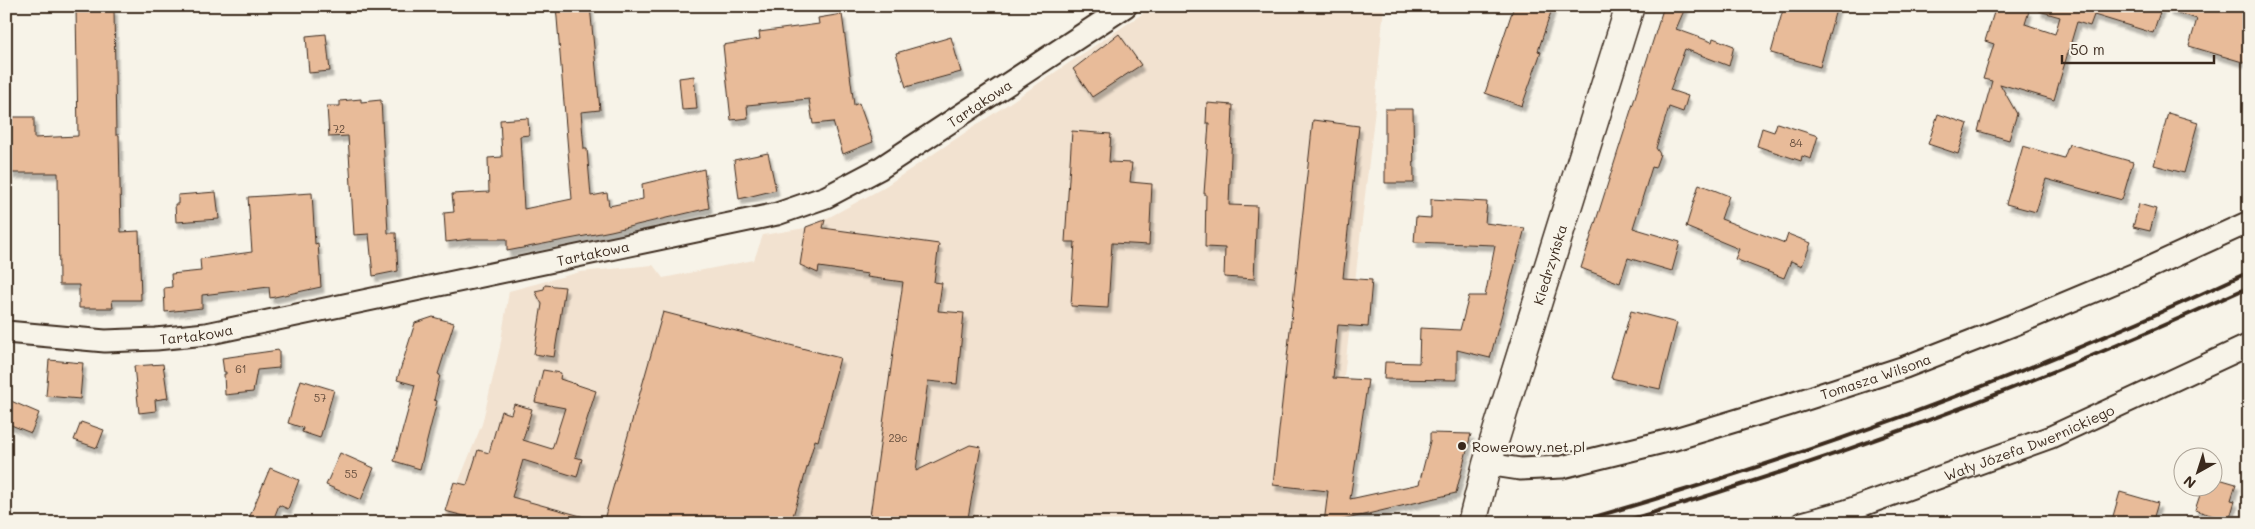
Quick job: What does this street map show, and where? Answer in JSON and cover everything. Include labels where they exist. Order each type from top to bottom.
[{"type":"street","name":"Tartakowa","points":[[6,332],[106,341],[206,334],[777,214],[826,197],[879,169],[1126,6]]},
{"type":"street","name":"Kiedrzyńska","points":[[1472,523],[1487,464],[1630,6]]},
{"type":"street","name":"Tomasza Wilsona","points":[[1487,464],[1520,469],[1562,467],[1675,438],[1788,405],[1904,367],[2018,323],[2135,274],[2249,222]]},
{"type":"street","name":"Wały Józefa Dwernickiego","points":[[1802,523],[1846,511],[2051,437],[2249,346]]},
{"type":"shaded area","points":[[1154,6],[1384,6],[1374,118],[1327,523],[442,523],[482,424],[500,347],[509,291],[580,272],[653,265],[663,278],[754,260],[763,235],[811,227],[881,189]]},
{"type":"building","points":[[556,6],[590,6],[600,110],[581,112],[584,149],[587,149],[591,196],[607,193],[609,206],[643,199],[642,184],[704,169],[709,208],[611,231],[507,251],[507,239],[470,239],[446,242],[444,213],[454,212],[452,194],[489,192],[488,158],[502,157],[500,120],[528,118],[529,135],[520,136],[524,209],[572,199]]},
{"type":"building","points":[[1514,6],[1553,6],[1538,51],[1541,52],[1522,106],[1485,93]]},
{"type":"building","points":[[1664,6],[1686,6],[1676,29],[1712,42],[1713,38],[1734,46],[1729,66],[1685,49],[1670,90],[1688,96],[1683,112],[1669,107],[1656,148],[1660,154],[1655,168],[1652,167],[1633,228],[1680,242],[1672,271],[1628,258],[1620,283],[1581,268]]},
{"type":"building","points":[[1784,6],[1837,6],[1820,67],[1771,53]]},
{"type":"building","points":[[1996,6],[2014,6],[2029,11],[2025,24],[2055,34],[2060,17],[2039,11],[2040,6],[2162,6],[2153,33],[2094,15],[2090,26],[2077,22],[2054,100],[2000,84],[2017,114],[2009,140],[1978,131],[1992,81],[1983,79],[1994,44],[1985,41]]},
{"type":"building","points":[[2168,6],[2249,6],[2249,64],[2189,46],[2197,19],[2168,10]]},
{"type":"building","points":[[76,8],[114,9],[116,135],[119,135],[121,232],[139,231],[141,300],[112,300],[113,308],[79,308],[79,285],[59,285],[58,173],[11,173],[11,117],[34,117],[34,138],[78,136]]},
{"type":"building","points":[[842,14],[854,105],[859,103],[873,142],[843,154],[833,122],[813,124],[809,99],[747,105],[748,118],[731,120],[723,45],[760,39],[759,32],[819,24],[818,18]]},
{"type":"building","points":[[326,34],[330,71],[309,73],[306,36]]},
{"type":"building","points":[[1119,34],[1141,65],[1092,97],[1073,69]]},
{"type":"building","points":[[951,37],[961,72],[906,87],[896,53]]},
{"type":"building","points":[[694,76],[697,109],[682,110],[679,78]]},
{"type":"building","points":[[361,99],[361,102],[381,100],[388,233],[396,233],[398,271],[373,276],[369,234],[354,235],[348,136],[329,137],[327,106],[340,106],[340,101]]},
{"type":"building","points":[[1207,103],[1233,105],[1229,205],[1257,206],[1254,279],[1224,277],[1225,248],[1205,247],[1206,194],[1204,194],[1209,123],[1206,123]]},
{"type":"building","points":[[1385,109],[1413,109],[1414,183],[1385,183]]},
{"type":"building","points":[[2168,113],[2198,122],[2184,173],[2154,165]]},
{"type":"building","points":[[1938,114],[1968,124],[1958,154],[1928,144]]},
{"type":"building","points":[[1313,120],[1359,126],[1343,278],[1372,280],[1368,327],[1338,325],[1333,378],[1368,380],[1350,499],[1419,484],[1430,441],[1430,433],[1471,434],[1456,493],[1330,523],[1324,523],[1328,491],[1273,485]]},
{"type":"building","points":[[1777,123],[1818,136],[1811,159],[1802,156],[1801,161],[1757,146],[1762,128],[1774,132]]},
{"type":"building","points":[[1072,131],[1111,134],[1109,162],[1132,163],[1130,182],[1152,184],[1149,245],[1112,243],[1108,308],[1071,306],[1075,242],[1065,242]]},
{"type":"building","points":[[2069,144],[2133,162],[2122,200],[2046,179],[2036,212],[2006,204],[2023,146],[2064,158]]},
{"type":"building","points":[[768,153],[776,190],[739,199],[734,160]]},
{"type":"building","points":[[1699,184],[1729,196],[1721,219],[1785,243],[1788,234],[1811,243],[1802,266],[1791,261],[1784,278],[1735,259],[1739,249],[1686,227]]},
{"type":"building","points":[[216,192],[219,219],[176,222],[175,204],[178,204],[178,195]]},
{"type":"building","points":[[312,193],[315,244],[318,243],[321,287],[270,298],[269,287],[202,295],[202,308],[165,312],[164,288],[172,287],[171,274],[201,271],[200,259],[252,252],[248,197]]},
{"type":"building","points":[[1431,199],[1487,202],[1485,223],[1525,228],[1490,358],[1457,350],[1457,380],[1384,379],[1385,362],[1419,363],[1420,328],[1460,330],[1469,296],[1485,296],[1494,245],[1414,242],[1416,217],[1431,218]]},
{"type":"building","points":[[2139,204],[2156,209],[2150,231],[2133,227]]},
{"type":"building","points":[[825,220],[823,228],[939,244],[934,282],[942,283],[938,311],[964,313],[957,384],[928,381],[916,471],[970,445],[981,447],[967,523],[869,523],[903,282],[867,277],[868,274],[819,267],[818,273],[800,265],[806,227]]},
{"type":"building","points":[[545,285],[565,287],[554,357],[534,354],[542,304],[535,291],[544,289]]},
{"type":"building","points":[[1631,311],[1677,323],[1660,389],[1611,378]]},
{"type":"building","points":[[663,312],[840,358],[818,441],[815,440],[791,523],[603,523]]},
{"type":"building","points":[[433,317],[454,323],[438,374],[440,375],[434,400],[437,401],[420,469],[394,461],[415,385],[397,380],[415,323]]},
{"type":"building","points":[[279,350],[279,368],[257,370],[253,392],[225,395],[224,374],[226,372],[224,372],[222,358]]},
{"type":"building","points":[[49,360],[83,363],[80,399],[46,396]]},
{"type":"building","points":[[163,364],[168,398],[155,400],[156,411],[139,413],[134,366]]},
{"type":"building","points":[[543,370],[561,373],[560,379],[596,391],[575,457],[582,459],[577,477],[523,460],[512,497],[588,518],[587,523],[491,523],[445,511],[454,482],[467,485],[478,450],[489,453],[501,411],[511,414],[514,404],[532,409],[523,440],[552,449],[565,408],[535,402]]},
{"type":"building","points":[[301,380],[334,390],[320,438],[302,432],[303,428],[288,423]]},
{"type":"building","points":[[11,401],[39,413],[31,433],[6,423],[6,411]]},
{"type":"building","points":[[81,422],[104,430],[97,448],[74,440]]},
{"type":"building","points":[[340,453],[374,468],[361,500],[326,485]]},
{"type":"building","points":[[270,468],[299,480],[288,509],[279,505],[272,523],[247,523]]},
{"type":"building","points":[[2222,480],[2236,484],[2231,500],[2235,501],[2229,521],[2195,510],[2200,496],[2222,496]]},
{"type":"building","points":[[2120,492],[2158,503],[2152,523],[2111,523]]},
{"type":"railway","points":[[1573,523],[1746,471],[1916,411],[2084,345],[2249,272]]},
{"type":"railway","points":[[1618,523],[1779,473],[1938,417],[2095,355],[2249,287]]},
{"type":"place","name":"Rowerowy.net.pl","points":[[1462,446]]}]
